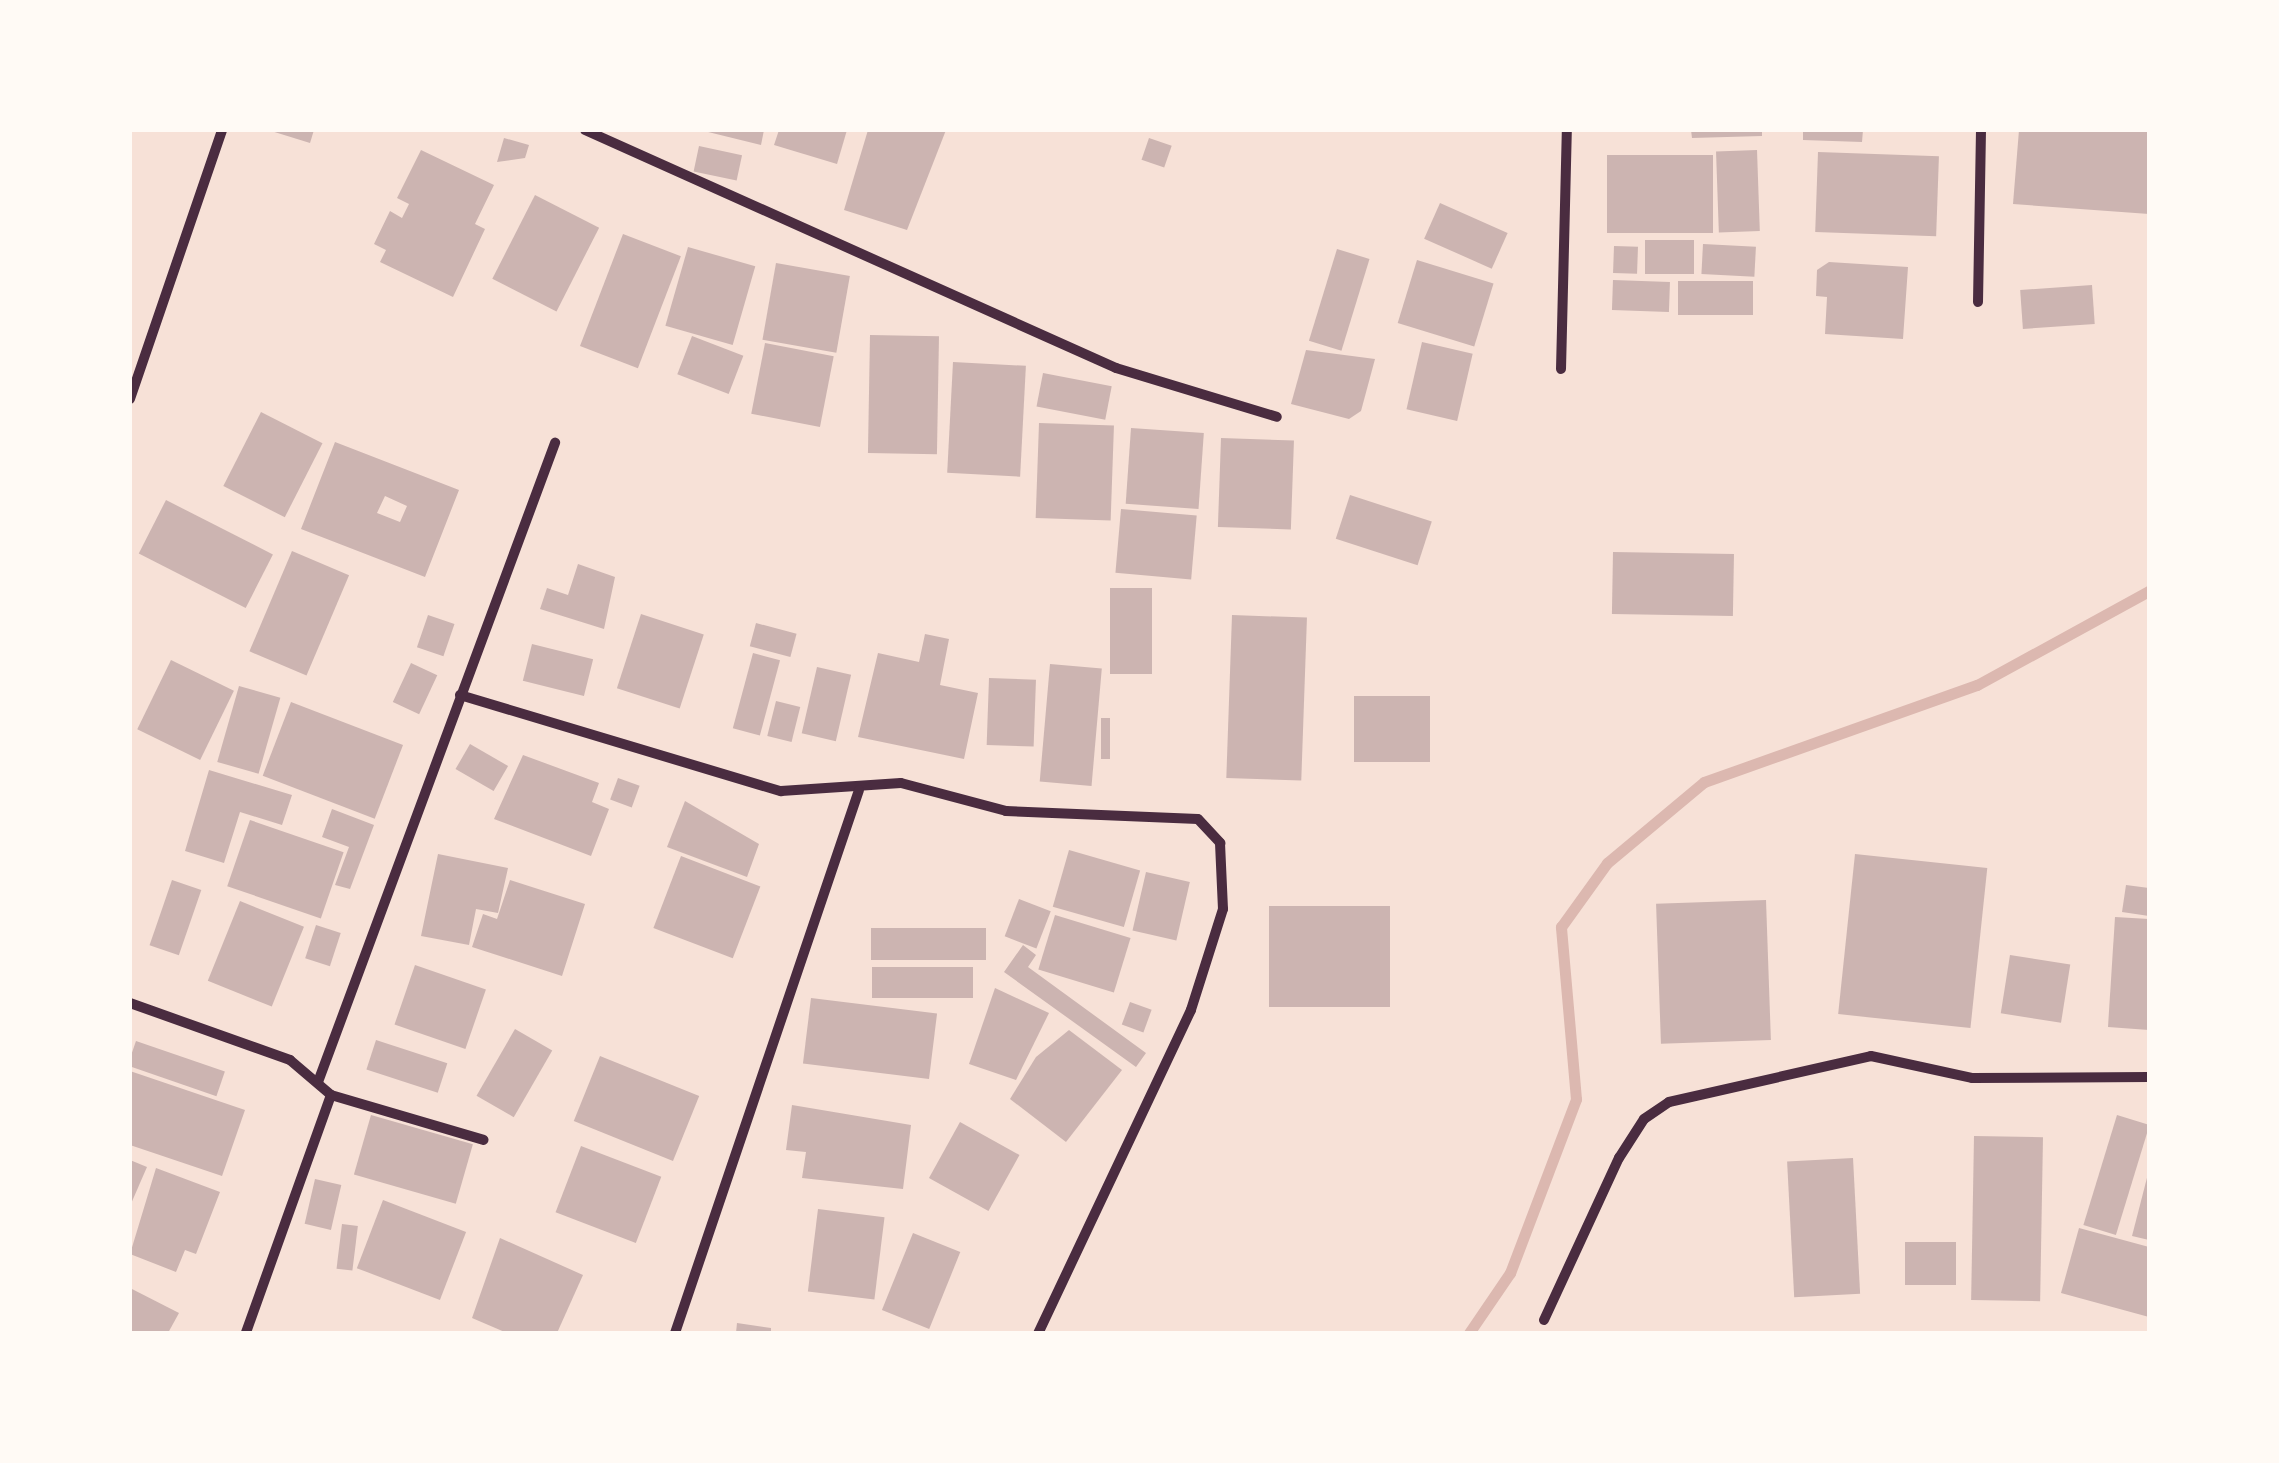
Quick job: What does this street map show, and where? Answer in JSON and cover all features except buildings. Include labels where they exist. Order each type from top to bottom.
[{"type":"street","points":[[130,399],[222,130]]},
{"type":"street","points":[[585,130],[1116,368],[1277,416]]},
{"type":"street","points":[[1562,369],[1567,130]]},
{"type":"street","points":[[1978,302],[1981,130]]},
{"type":"street","points":[[318,1082],[555,442]]},
{"type":"street","points":[[460,695],[782,791],[858,790],[902,783],[1006,812],[1198,819],[1220,842],[1223,909],[1191,1010],[1038,1333]]},
{"type":"street","points":[[675,1333],[858,790]]},
{"type":"street","points":[[130,1002],[290,1060],[331,1095],[484,1140]]},
{"type":"street","points":[[1544,1320],[1619,1158],[1644,1118],[1668,1102],[1872,1056],[1972,1078],[2149,1077]]},
{"type":"street","points":[[246,1333],[331,1095]]},
{"type":"waterway","points":[[1469,1333],[1510,1273],[1576,1099],[1561,927],[1607,863],[1704,782],[1977,685],[2149,591]]}]
